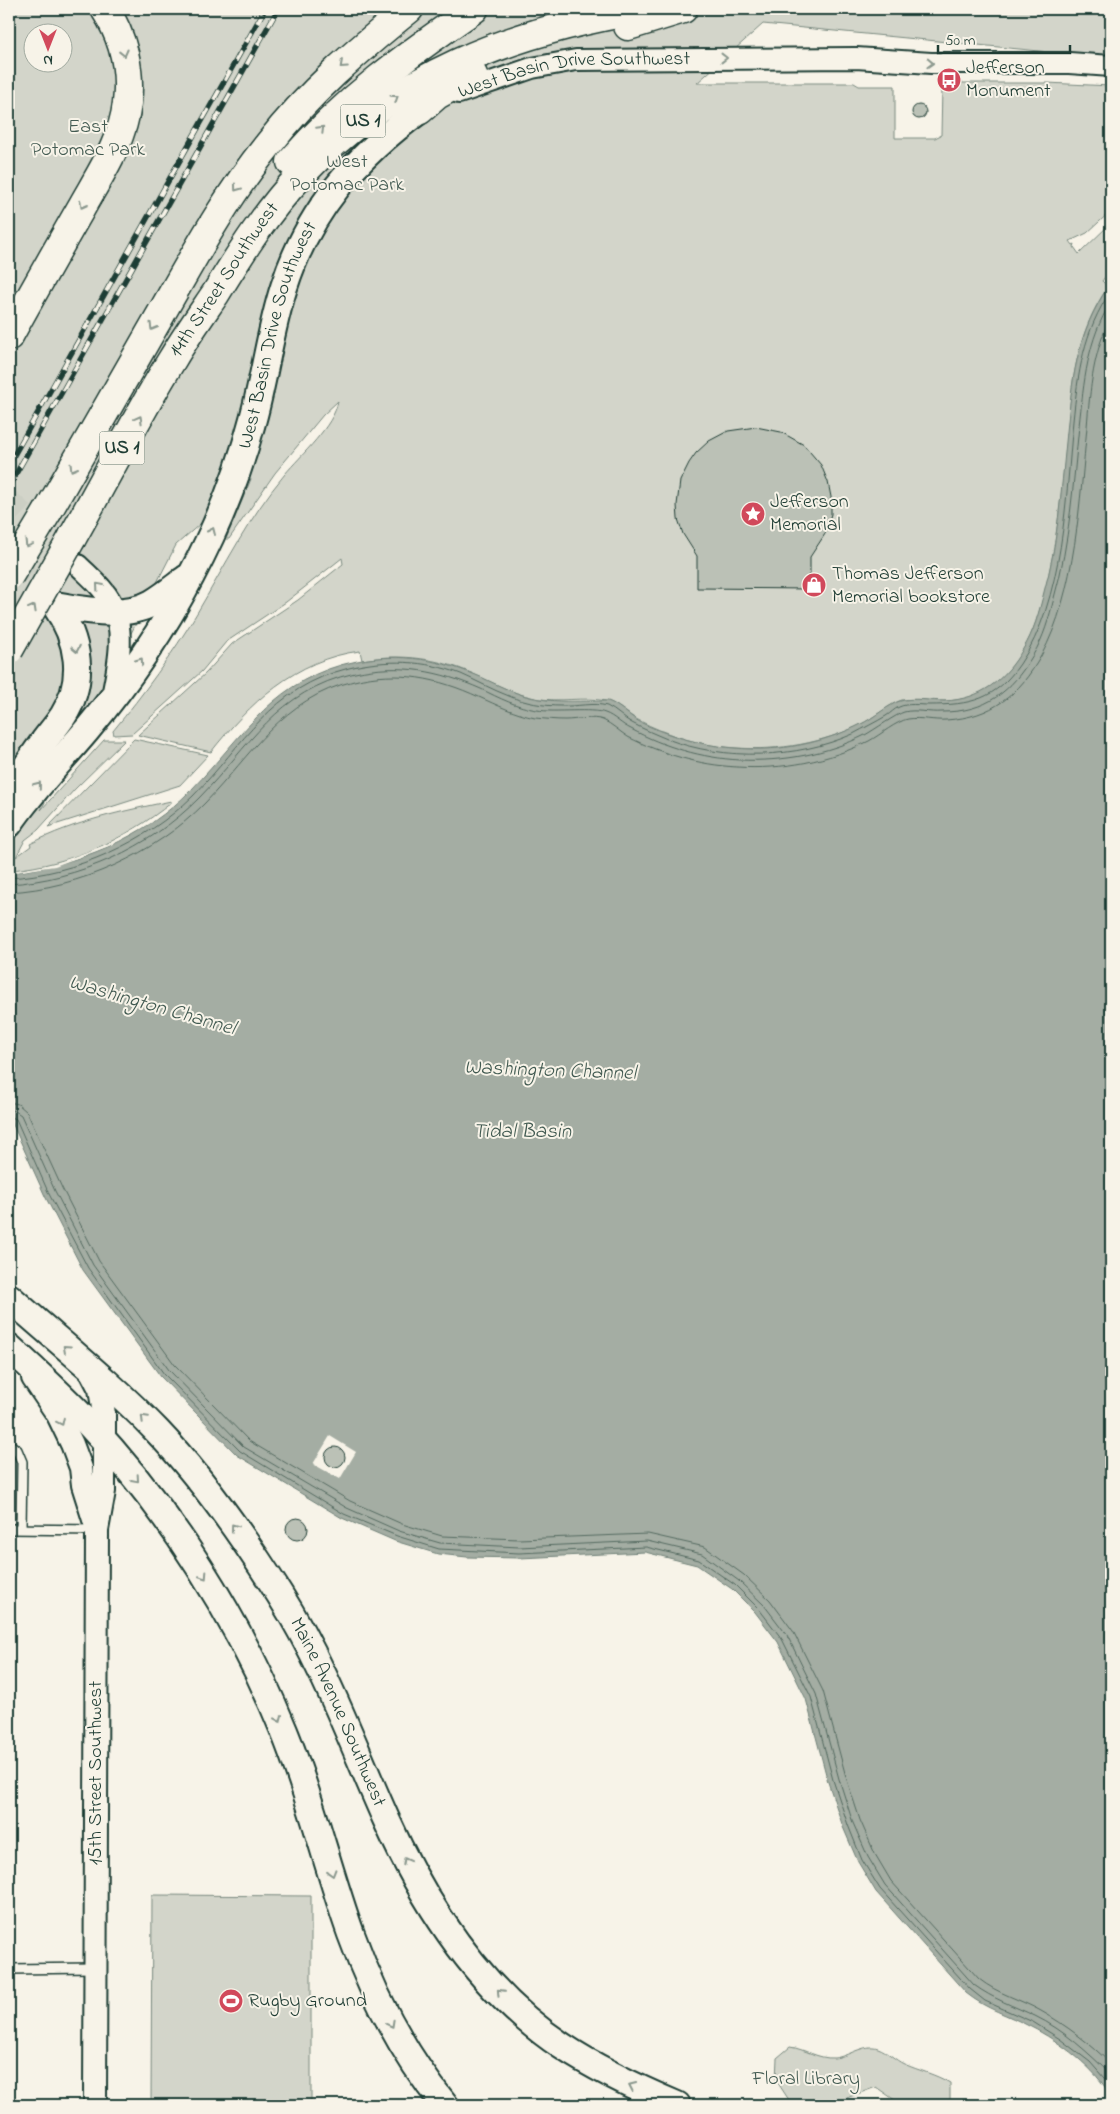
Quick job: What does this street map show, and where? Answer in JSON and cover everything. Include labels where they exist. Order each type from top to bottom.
[{"type":"highway","points":[[9,336],[106,164],[124,119],[128,90],[126,59],[117,31],[105,9]]},
{"type":"highway","name":"14th Street Southwest","points":[[9,576],[213,223],[231,196],[268,144],[312,95],[379,33],[409,9]]},
{"type":"highway","points":[[379,33],[423,9]]},
{"type":"highway","points":[[172,359],[203,284],[215,264],[256,204],[296,157],[336,114],[376,80],[474,9]]},
{"type":"highway","name":"14th Street Southwest","points":[[9,650],[172,359],[246,245],[280,199],[320,156],[368,116],[394,98],[448,67],[505,42],[563,25],[645,9]]},
{"type":"highway","points":[[420,110],[437,95],[464,80],[541,47],[625,27],[683,9]]},
{"type":"main road","name":"West Basin Drive Southwest","points":[[9,824],[44,778],[111,700],[164,627],[192,575],[223,505],[246,444],[264,378],[279,305],[299,249],[325,202],[367,152],[420,110]]},
{"type":"main road","points":[[9,791],[63,716],[72,698],[78,670],[77,654],[66,621],[55,605],[84,610],[131,610],[151,604],[192,575]]},
{"type":"main road","points":[[9,1282],[42,1326]]},
{"type":"main road","name":"Maine Avenue Southwest","points":[[9,1297],[139,1413],[182,1460],[238,1532],[281,1596],[327,1682],[398,1846],[429,1904],[466,1956],[510,2003],[559,2044],[616,2078],[677,2105]]},
{"type":"main road","points":[[12,1350],[52,1386],[87,1422],[160,1508],[210,1586],[242,1642],[272,1702],[296,1763],[362,1962],[387,2016],[403,2045],[445,2105]]},
{"type":"main road","points":[[12,1350],[58,1415],[72,1444],[97,1530]]},
{"type":"main road","name":"15th Street Southwest","points":[[90,1370],[100,1389],[103,1401],[104,1442],[104,1491],[97,1530],[95,2105]]},
{"type":"street","name":"West Basin Drive Southwest","points":[[420,110],[505,76],[546,65],[576,60],[856,58],[931,63],[1111,66]]},
{"type":"street","points":[[78,565],[97,583],[110,599],[116,611],[120,639],[119,660],[111,700]]},
{"type":"lane","points":[[9,1444],[17,1450],[22,1462],[21,1529]]},
{"type":"lane","points":[[9,1529],[97,1530]]},
{"type":"lane","points":[[9,1969],[96,1968]]},
{"type":"green space","points":[[9,9],[1111,9],[1111,58],[763,24],[697,83],[854,83],[859,86],[895,86],[895,138],[935,138],[941,135],[942,84],[946,83],[1047,83],[1111,86],[1111,211],[1087,233],[1070,241],[1073,245],[1075,244],[1074,247],[1079,254],[1111,223],[1111,269],[1102,281],[1108,287],[1088,324],[1076,364],[1055,540],[1040,609],[1033,630],[1023,650],[1000,680],[971,697],[959,700],[902,700],[860,725],[831,737],[785,747],[753,749],[711,745],[674,735],[638,720],[614,704],[606,701],[535,698],[517,693],[464,670],[439,662],[401,657],[362,660],[360,651],[315,663],[275,686],[241,717],[211,752],[138,735],[206,673],[232,644],[298,600],[343,564],[342,558],[286,602],[226,642],[202,671],[132,734],[114,735],[113,731],[178,644],[260,507],[285,474],[324,430],[335,411],[338,401],[323,415],[275,473],[229,539],[226,539],[251,479],[176,545],[41,810],[104,740],[125,740],[75,789],[38,830],[25,840],[16,857],[31,846],[30,844],[64,829],[117,813],[171,801],[171,803],[135,828],[96,848],[55,862],[12,870],[9,873]]},
{"type":"green space","points":[[134,739],[208,755],[180,785],[48,827]]},
{"type":"green space","name":"Rugby Ground","points":[[152,1895],[311,1896],[311,2105],[151,2105]]},
{"type":"green space","name":"Floral Library","points":[[790,2047],[828,2058],[839,2057],[867,2047],[878,2048],[904,2064],[950,2083],[950,2105],[902,2105],[876,2087],[828,2105],[804,2104],[789,2100],[776,2080],[777,2058]]},
{"type":"water","name":"Tidal Basin","points":[[1111,283],[1111,2097],[1097,2076],[1065,2048],[1042,2033],[989,2008],[966,1993],[876,1892],[858,1862],[843,1827],[828,1782],[806,1699],[778,1642],[755,1612],[732,1589],[697,1565],[645,1552],[520,1558],[467,1557],[438,1554],[395,1541],[342,1518],[237,1455],[161,1377],[83,1270],[45,1196],[9,1116],[9,873],[59,864],[84,856],[108,847],[153,822],[192,789],[246,728],[283,694],[304,680],[328,669],[357,661],[390,657],[437,662],[468,672],[532,698],[560,701],[608,701],[640,722],[668,734],[712,745],[743,749],[771,749],[824,739],[865,722],[900,701],[917,699],[945,701],[981,692],[1000,679],[1016,660],[1036,622],[1049,574],[1056,536],[1070,399],[1077,359],[1090,320]]},
{"type":"pier","points":[[182,798],[151,823],[109,846],[55,866],[9,873],[9,871],[57,863],[108,844],[149,821]]},
{"type":"pier","points":[[330,1436],[356,1452],[340,1479],[313,1464]]},
{"type":"building","points":[[916,105],[922,105],[926,112],[922,119],[916,119],[912,115],[912,109]]},
{"type":"building","points":[[756,427],[781,432],[804,445],[821,465],[828,482],[831,497],[831,514],[825,534],[810,557],[810,589],[697,588],[697,556],[683,534],[678,519],[677,505],[680,481],[696,453],[709,441],[728,431]]},
{"type":"building","points":[[335,1447],[342,1450],[345,1457],[342,1464],[335,1467],[328,1464],[325,1457],[328,1450]]},
{"type":"building","points":[[297,1518],[305,1521],[308,1529],[305,1537],[297,1540],[289,1537],[286,1529],[289,1521]]},
{"type":"tunnel","points":[[9,499],[73,560]]},
{"type":"tunnel","points":[[9,561],[55,605]]},
{"type":"railway","points":[[9,464],[265,9]]},
{"type":"railway","points":[[9,486],[278,9]]},
{"type":"place","name":"Jefferson Monument","points":[[949,80]]},
{"type":"place","name":"Jefferson Memorial","points":[[753,514]]},
{"type":"place","name":"Thomas Jefferson Memorial bookstore","points":[[814,585]]},
{"type":"place","name":"Rugby Ground","points":[[231,2001]]},
{"type":"park label","name":"East Potomac Park","points":[[88,138]]},
{"type":"park label","name":"West Potomac Park","points":[[347,174]]},
{"type":"water label","name":"Washington Channel","points":[[152,1006]]},
{"type":"water label","name":"Washington Channel","points":[[550,1071]]}]
